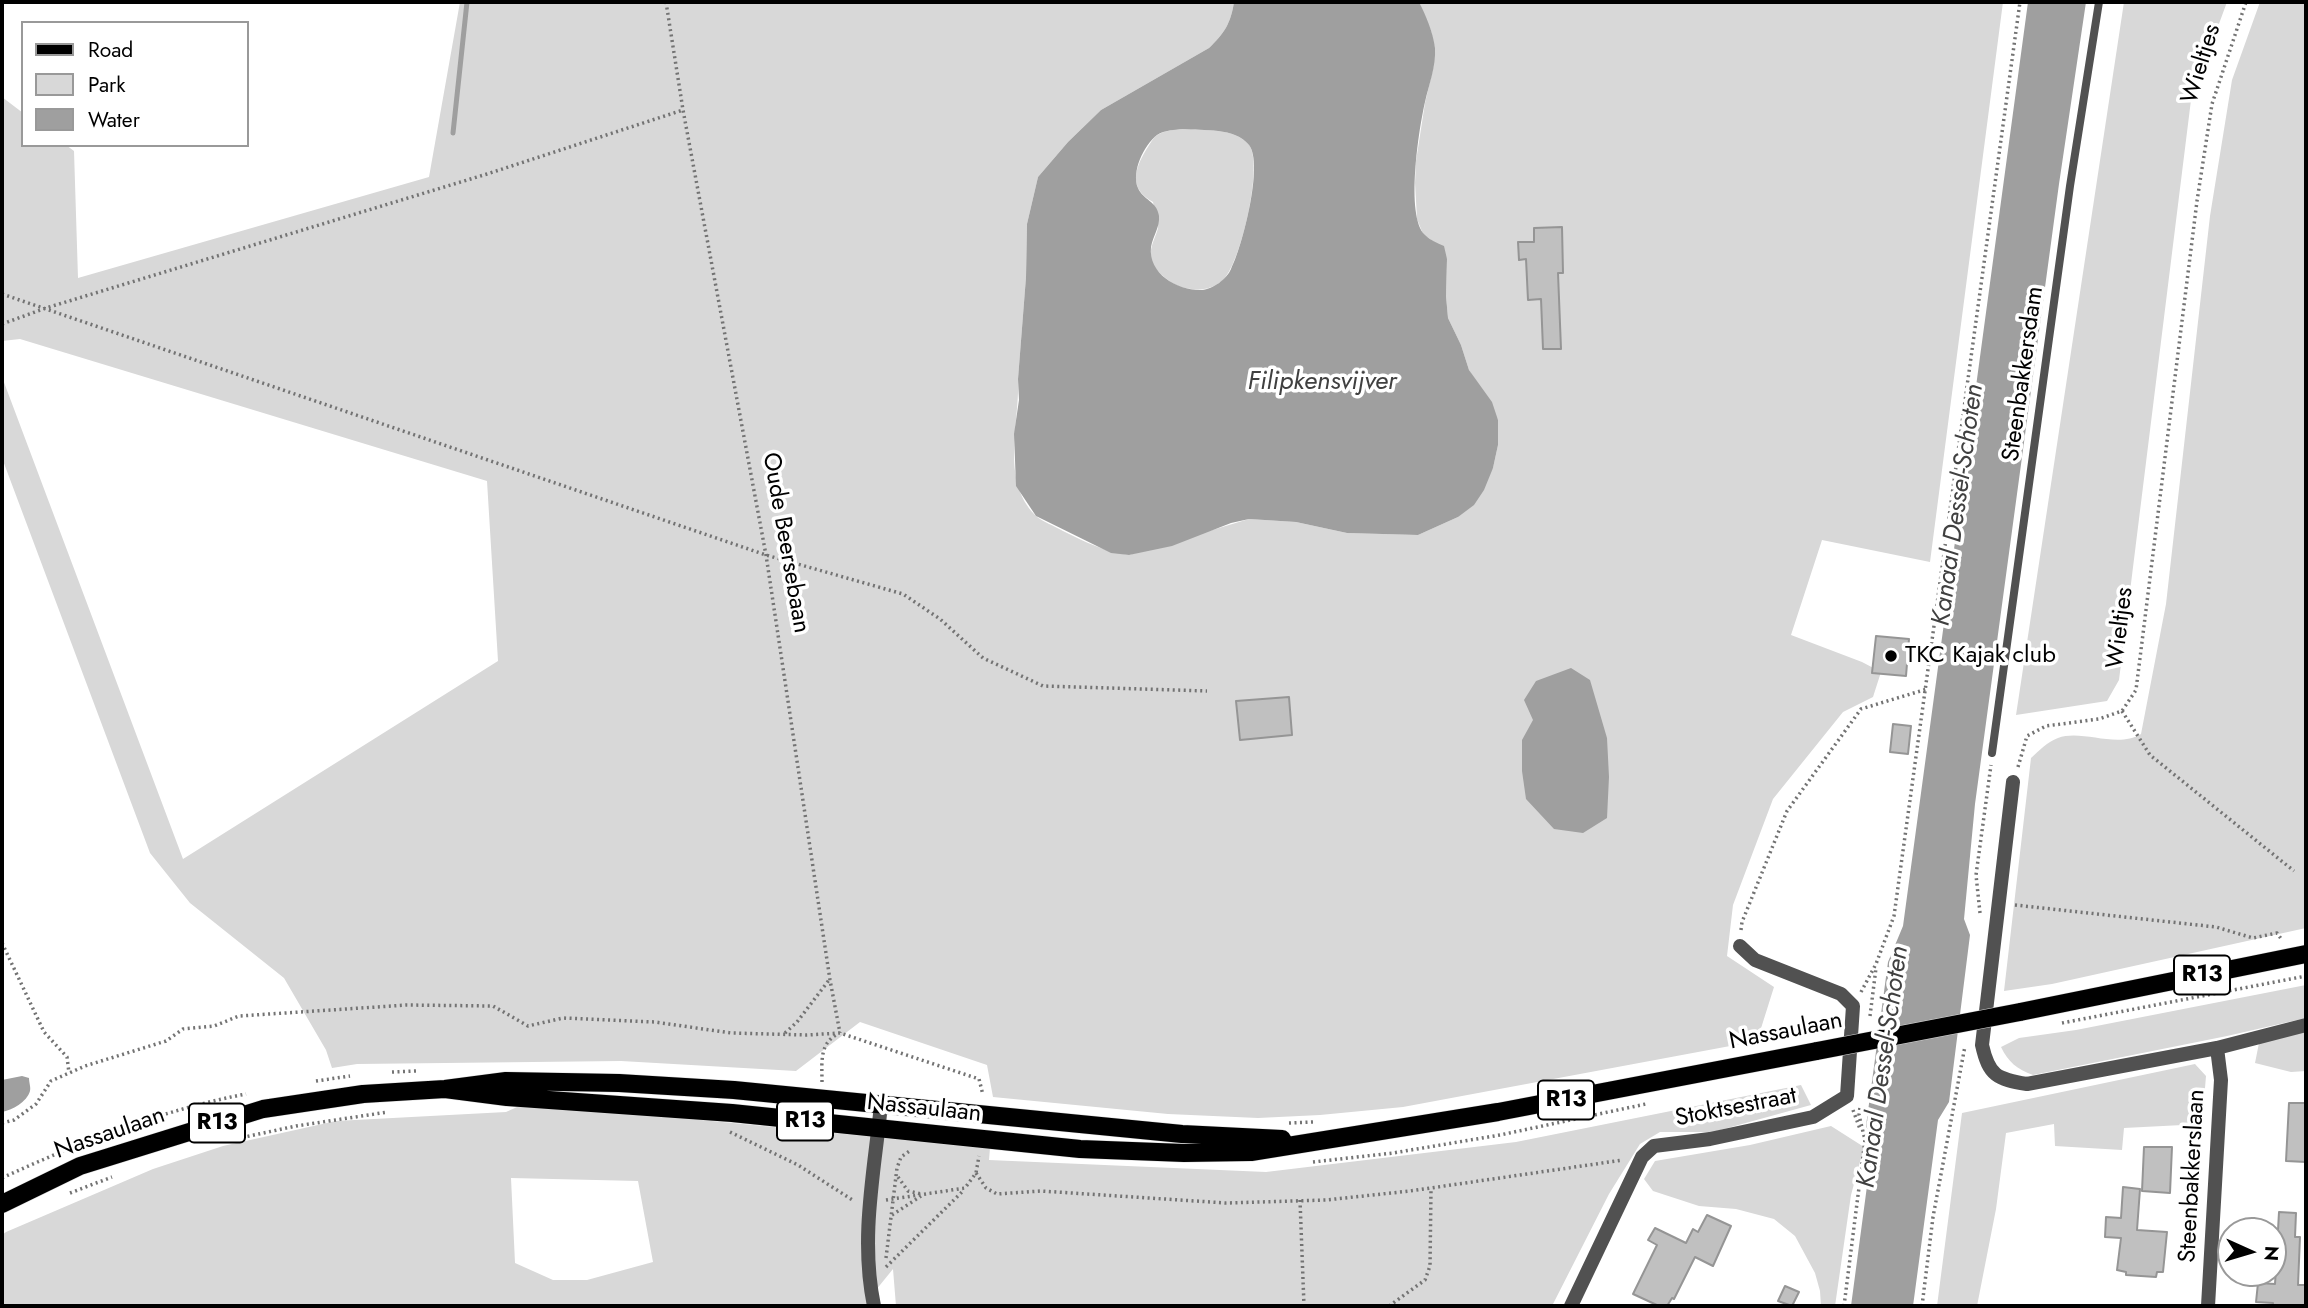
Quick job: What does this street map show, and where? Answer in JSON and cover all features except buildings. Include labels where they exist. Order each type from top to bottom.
[{"type":"main road","name":"Nassaulaan","points":[[445,1089],[507,1097],[732,1113],[1080,1149],[1184,1153],[1251,1152],[1498,1112],[2306,954]]},
{"type":"main road","name":"Nassaulaan","points":[[2,1204],[80,1166],[263,1109],[363,1094],[445,1089],[506,1081],[619,1083],[734,1090],[1182,1134],[1314,1140]]},
{"type":"street","points":[[2014,782],[1982,1045],[1986,1063],[2002,1080],[2027,1084],[2217,1048],[2306,1025]]},
{"type":"street","points":[[1740,946],[1755,960],[1842,994],[1853,1006],[1847,1096]]},
{"type":"street","name":"Steenbakkerslaan","points":[[2208,1306],[2221,1080],[2217,1048]]},
{"type":"street","name":"Stoktsestraat","points":[[1642,1157],[1654,1146],[1710,1139],[1813,1117],[1847,1096]]},
{"type":"street","points":[[874,1306],[867,1263],[869,1203],[881,1105]]},
{"type":"street","points":[[1570,1306],[1642,1157]]},
{"type":"lane","name":"Steenbakkersdam","points":[[1992,753],[2068,199],[2099,2]]},
{"type":"path","name":"Oude Beersebaan","points":[[666,2],[683,110],[766,555],[840,1033]]},
{"type":"path","points":[[1853,1006],[1877,964],[1894,916],[2020,2]]},
{"type":"path","name":"Wieltjes","points":[[2122,711],[2136,690],[2211,104],[2246,2]]},
{"type":"path","points":[[2,324],[46,308],[487,174],[683,110]]},
{"type":"path","points":[[2,293],[766,555],[903,594],[940,619],[983,659],[1043,686],[1206,691]]},
{"type":"path","points":[[1740,946],[1742,922],[1787,811],[1861,709],[1927,688]]},
{"type":"path","points":[[2014,782],[2027,736],[2046,726],[2099,719],[2122,711],[2150,755],[2294,871]]},
{"type":"path","points":[[1981,925],[1976,875],[1992,753]]},
{"type":"path","points":[[1999,903],[2216,927],[2253,938],[2277,933],[2282,940]]},
{"type":"path","points":[[2,943],[44,1032],[67,1057],[69,1073]]},
{"type":"path","points":[[2051,1023],[2071,1023],[2306,976]]},
{"type":"path","points":[[783,1035],[797,1022],[830,980]]},
{"type":"path","points":[[2,1123],[14,1120],[36,1104],[51,1082],[69,1073],[166,1041],[183,1030],[214,1026],[239,1016],[407,1005],[493,1006],[528,1026],[563,1018],[655,1021],[731,1033],[840,1033],[979,1080],[983,1095]]},
{"type":"path","points":[[823,1085],[822,1052],[830,1038],[840,1033]]},
{"type":"path","points":[[1922,1306],[1933,1217],[1965,1042]]},
{"type":"path","points":[[1844,1306],[1865,1140],[1847,1096]]},
{"type":"path","points":[[216,1143],[296,1126],[393,1112]]},
{"type":"path","points":[[722,1128],[798,1165],[853,1201],[869,1203]]},
{"type":"path","points":[[901,1157],[886,1267],[965,1188],[976,1173],[979,1156]]},
{"type":"path","points":[[976,1173],[986,1188],[997,1194],[1041,1191],[1226,1203],[1431,1189],[1642,1157]]},
{"type":"path","points":[[897,1174],[908,1191],[923,1195]]},
{"type":"path","points":[[64,1195],[116,1175]]},
{"type":"path","points":[[894,1199],[965,1188]]},
{"type":"path","points":[[1390,1306],[1425,1280],[1430,1266],[1431,1189]]},
{"type":"path","points":[[892,1215],[923,1195]]},
{"type":"path","points":[[1300,1200],[1304,1306]]},
{"type":"green space","points":[[460,2],[1234,2],[1226,28],[1209,48],[1101,110],[1068,142],[1038,177],[1027,224],[1014,450],[1018,485],[1024,501],[1041,520],[1096,546],[1129,555],[1249,519],[1296,522],[1347,533],[1418,535],[1458,517],[1493,468],[1498,445],[1498,420],[1469,370],[1448,318],[1447,259],[1434,242],[1423,234],[1417,219],[1416,161],[1435,49],[1419,2],[2003,2],[1930,562],[1822,540],[1791,635],[1881,672],[1873,697],[1843,712],[1773,799],[1733,905],[1727,956],[1774,987],[1757,1041],[1403,1107],[1258,1118],[1168,1114],[993,1097],[987,1065],[860,1022],[796,1071],[621,1061],[357,1064],[332,1068],[326,1050],[284,978],[190,903],[150,853],[2,458],[2,377],[183,859],[498,661],[487,481],[20,339],[2,341],[2,97],[21,111],[21,147],[69,147],[74,151],[78,278],[429,177]]},
{"type":"green space","points":[[2124,2],[2227,2],[2191,100],[2119,680],[2107,701],[2016,715]]},
{"type":"green space","points":[[2260,2],[2306,2],[2306,928],[2052,984],[2004,991],[2031,758],[2050,742],[2067,736],[2121,740],[2141,734],[2166,604],[2210,216],[2232,80]]},
{"type":"green space","points":[[1183,129],[1236,135],[1249,145],[1253,156],[1252,193],[1236,257],[1222,281],[1202,289],[1177,286],[1155,267],[1151,254],[1158,228],[1157,218],[1153,202],[1140,191],[1136,179],[1142,157],[1155,137],[1166,131]]},
{"type":"green space","points":[[2306,985],[2306,1018],[2227,1036],[2033,1075],[2014,1064],[2001,1047],[2019,1038],[2076,1030]]},
{"type":"green space","points":[[2306,1031],[2306,1071],[2291,1072],[2255,1063],[2259,1043]]},
{"type":"green space","points":[[2195,1064],[2206,1076],[2202,1124],[2124,1128],[2122,1150],[2055,1146],[2054,1124],[2006,1133],[1996,1209],[1977,1306],[1937,1306],[1962,1113]]},
{"type":"green space","points":[[1801,1085],[1811,1105],[1713,1132],[1660,1132],[1640,1144],[1609,1194],[1552,1306],[896,1306],[893,1269],[867,1301],[867,1306],[2,1306],[2,1235],[6,1232],[153,1169],[223,1146],[336,1121],[506,1112],[526,1103],[990,1148],[989,1160],[1266,1172],[1516,1142]],"holes":[[[511,1178],[638,1181],[653,1262],[587,1280],[553,1280],[515,1263]]]},
{"type":"green space","points":[[1831,1126],[1864,1147],[1851,1195],[1835,1306],[1821,1306],[1815,1273],[1795,1236],[1774,1219],[1736,1209],[1699,1206],[1653,1191],[1644,1179],[1655,1161],[1750,1145]]},
{"type":"water","name":"Filipkensvijver","points":[[1234,2],[1419,2],[1429,24],[1435,55],[1417,150],[1416,210],[1419,225],[1425,235],[1444,246],[1447,259],[1448,318],[1469,370],[1492,402],[1498,420],[1498,445],[1493,468],[1474,505],[1458,517],[1418,535],[1347,533],[1296,522],[1249,519],[1231,523],[1172,546],[1129,555],[1111,553],[1036,516],[1016,486],[1014,434],[1019,400],[1027,224],[1038,177],[1068,142],[1101,110],[1209,48],[1226,28]],"holes":[[[1183,129],[1236,135],[1249,145],[1253,155],[1250,206],[1236,258],[1219,283],[1202,290],[1183,288],[1175,284],[1159,273],[1154,265],[1151,247],[1158,224],[1158,211],[1140,192],[1136,182],[1140,159],[1152,139],[1166,131]]]},
{"type":"water","name":"Kanaal Dessel-Schoten","points":[[2028,2],[2086,2],[1975,804],[1964,919],[1970,935],[1949,1102],[1938,1120],[1913,1306],[1851,1306],[1873,1141],[1866,1126],[1888,962],[1903,926]]},
{"type":"water","points":[[1571,668],[1590,680],[1607,738],[1607,818],[1583,833],[1554,829],[1526,799],[1522,771],[1522,740],[1533,720],[1524,700],[1536,681]]},
{"type":"water","points":[[22,1076],[29,1078],[30,1089],[26,1099],[2,1112],[2,1080]]},
{"type":"waterway","points":[[453,133],[467,2]]},
{"type":"place","name":"TKC Kajak club","points":[[1891,656]]}]
